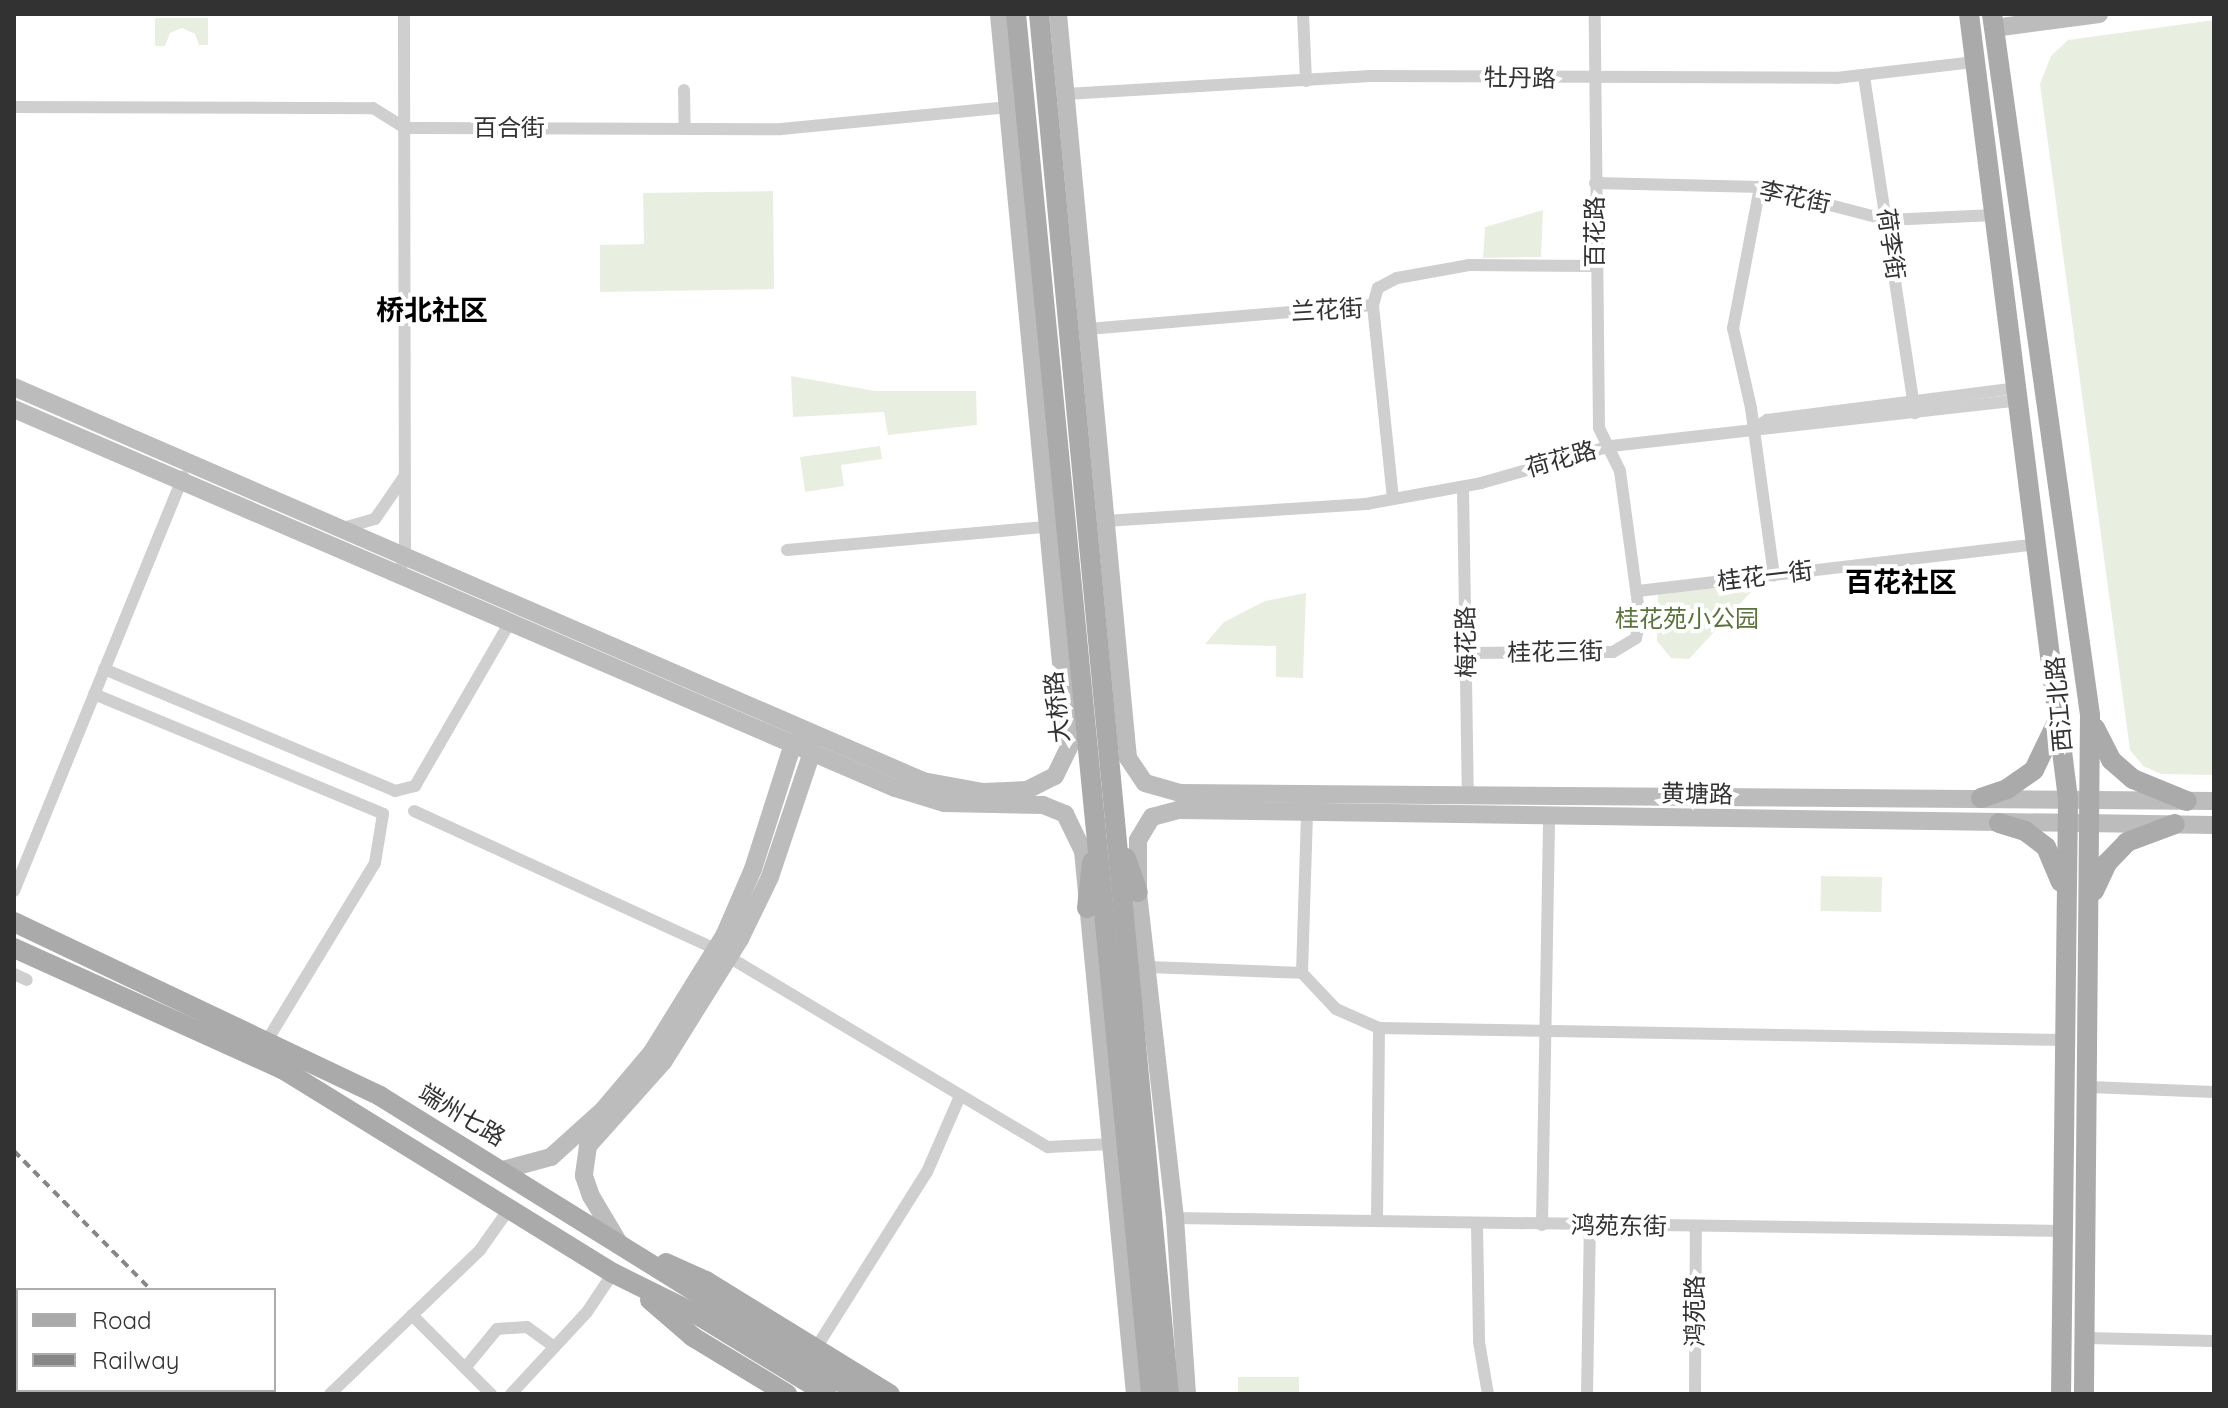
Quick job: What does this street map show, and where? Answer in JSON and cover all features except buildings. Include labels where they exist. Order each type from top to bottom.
[{"type":"main road","name":"大桥路","points":[[1016,14],[1095,834],[1119,943],[1169,1394]]},
{"type":"main road","name":"大桥路","points":[[1039,14],[1117,831],[1119,943],[1151,1394]]},
{"type":"main road","name":"西江北路","points":[[1969,14],[2060,715],[2068,799],[2062,945],[2066,1040],[2061,1394]]},
{"type":"main road","name":"西江北路","points":[[1993,21],[2090,715],[2092,824],[2084,1394]]},
{"type":"main road","points":[[2054,675],[2083,668]]},
{"type":"main road","points":[[1981,798],[2007,789],[2034,770],[2060,715]]},
{"type":"main road","points":[[2090,715],[2101,745],[2120,769],[2146,787],[2187,801]]},
{"type":"main road","points":[[1999,823],[2025,831],[2046,847],[2064,895]]},
{"type":"main road","points":[[2089,902],[2107,863],[2122,847],[2175,824]]},
{"type":"main road","points":[[1117,831],[1138,892]]},
{"type":"main road","points":[[1087,908],[1095,834]]},
{"type":"main road","name":"端州七路","points":[[14,922],[268,1039],[380,1096],[860,1394]]},
{"type":"main road","points":[[2062,945],[2089,946]]},
{"type":"main road","points":[[14,948],[284,1070],[511,1206],[621,1278],[693,1337],[787,1394]]},
{"type":"main road","points":[[619,1243],[706,1281],[890,1394]]},
{"type":"main road","points":[[621,1278],[696,1314],[827,1394]]},
{"type":"street","points":[[401,565],[405,474],[404,14]]},
{"type":"street","points":[[14,409],[181,481],[401,565],[946,788],[1027,790],[1055,776],[1069,747],[999,14]]},
{"type":"street","points":[[1047,14],[1063,58]]},
{"type":"street","points":[[1058,14],[1128,758],[1145,783],[1180,802]]},
{"type":"street","points":[[1303,14],[1306,81]]},
{"type":"street","name":"百花路","points":[[1595,14],[1594,266],[1599,428],[1611,446]]},
{"type":"street","points":[[1993,21],[2099,14]]},
{"type":"street","name":"牡丹路","points":[[1066,94],[1370,76],[1594,79],[1864,76],[1975,62]]},
{"type":"street","name":"荷李街","points":[[1864,76],[1914,407]]},
{"type":"street","points":[[684,90],[685,129]]},
{"type":"street","points":[[14,107],[373,108],[405,128]]},
{"type":"street","name":"百合街","points":[[405,128],[781,129],[1009,107]]},
{"type":"street","points":[[1018,215],[1027,132]]},
{"type":"street","name":"李花街","points":[[1595,183],[1760,187],[1888,220],[1994,215]]},
{"type":"street","points":[[1760,187],[1733,328],[1754,429],[1774,575]]},
{"type":"street","points":[[1373,305],[1383,283],[1440,270],[1469,265],[1594,266]]},
{"type":"street","name":"兰花街","points":[[1088,329],[1373,305],[1393,499]]},
{"type":"street","points":[[14,387],[340,529],[510,622],[812,752],[944,803],[1043,805],[1065,814],[1083,851],[1135,1394]]},
{"type":"street","name":"荷花路","points":[[1105,521],[1393,499],[1463,487],[1611,446],[2017,394]]},
{"type":"street","points":[[1086,489],[1096,417]]},
{"type":"street","name":"桂花三街","points":[[1466,653],[1613,652],[1636,638],[1638,591],[1620,471],[1611,446]]},
{"type":"street","points":[[14,891],[188,462]]},
{"type":"street","points":[[340,529],[375,519],[405,474]]},
{"type":"street","name":"梅花路","points":[[1463,487],[1468,796]]},
{"type":"street","points":[[787,550],[1046,527]]},
{"type":"street","name":"桂花一街","points":[[1638,591],[2036,544]]},
{"type":"street","points":[[104,669],[395,791],[415,786],[510,622]]},
{"type":"street","points":[[1062,652],[1086,737]]},
{"type":"street","points":[[94,694],[383,814],[375,863],[268,1039]]},
{"type":"street","points":[[1107,708],[1126,738]]},
{"type":"street","points":[[503,1170],[551,1157],[603,1110],[652,1052],[723,954],[793,744],[809,733]]},
{"type":"street","points":[[619,1243],[588,1186],[588,1146],[663,1062],[770,877],[812,752],[809,733]]},
{"type":"street","name":"黄塘路","points":[[1180,802],[1468,796],[2214,801]]},
{"type":"street","points":[[1180,802],[1144,824],[1138,840],[1138,892],[1149,967],[1175,1218],[1187,1394]]},
{"type":"street","name":"黄塘路","points":[[1180,802],[1307,813],[2214,825]]},
{"type":"street","points":[[414,811],[723,954],[1048,1147],[1111,1144]]},
{"type":"street","points":[[1302,973],[1307,813]]},
{"type":"street","points":[[1542,1225],[1549,816]]},
{"type":"street","points":[[1149,967],[1302,973],[1336,1009],[1379,1028],[2066,1040]]},
{"type":"street","points":[[14,974],[27,980]]},
{"type":"street","points":[[1377,1221],[1379,1028]]},
{"type":"street","points":[[2089,1087],[2214,1092]]},
{"type":"street","points":[[816,1348],[927,1172],[960,1096]]},
{"type":"street","points":[[330,1394],[480,1250],[511,1206]]},
{"type":"street","name":"鸿苑东街","points":[[1175,1218],[2064,1231]]},
{"type":"street","points":[[1477,1224],[1479,1342],[1488,1394]]},
{"type":"street","points":[[1587,1394],[1590,1226]]},
{"type":"street","name":"鸿苑路","points":[[1695,1394],[1696,1227]]},
{"type":"street","points":[[511,1394],[621,1278]]},
{"type":"street","points":[[412,1315],[491,1394]]},
{"type":"street","points":[[465,1368],[497,1329],[527,1327],[555,1347]]},
{"type":"street","points":[[2086,1338],[2214,1341]]},
{"type":"green space","points":[[155,18],[208,18],[208,45],[199,45],[195,34],[182,28],[170,33],[165,46],[155,46]]},
{"type":"green space","points":[[2214,20],[2214,775],[2161,774],[2143,766],[2130,750],[2040,84],[2051,56],[2068,40]]},
{"type":"green space","points":[[773,191],[774,289],[600,292],[600,245],[644,244],[643,193]]},
{"type":"green space","points":[[1543,210],[1541,257],[1483,258],[1485,227]]},
{"type":"green space","points":[[791,376],[875,391],[976,391],[977,425],[888,435],[884,412],[793,417]]},
{"type":"green space","points":[[880,446],[882,459],[841,465],[844,486],[805,492],[800,457]]},
{"type":"green space","name":"桂花苑小公园","points":[[1762,580],[1689,659],[1671,658],[1657,641],[1658,593]]},
{"type":"green space","points":[[1306,593],[1303,678],[1276,677],[1276,646],[1205,644],[1224,622],[1265,601]]},
{"type":"green space","points":[[1821,876],[1882,877],[1881,912],[1820,911]]},
{"type":"green space","points":[[1238,1377],[1299,1377],[1299,1394],[1238,1394]]},
{"type":"railway","points":[[14,1151],[149,1288]]},
{"type":"district","name":"桥北社区","points":[[432,310]]},
{"type":"district","name":"百花社区","points":[[1901,582]]}]
